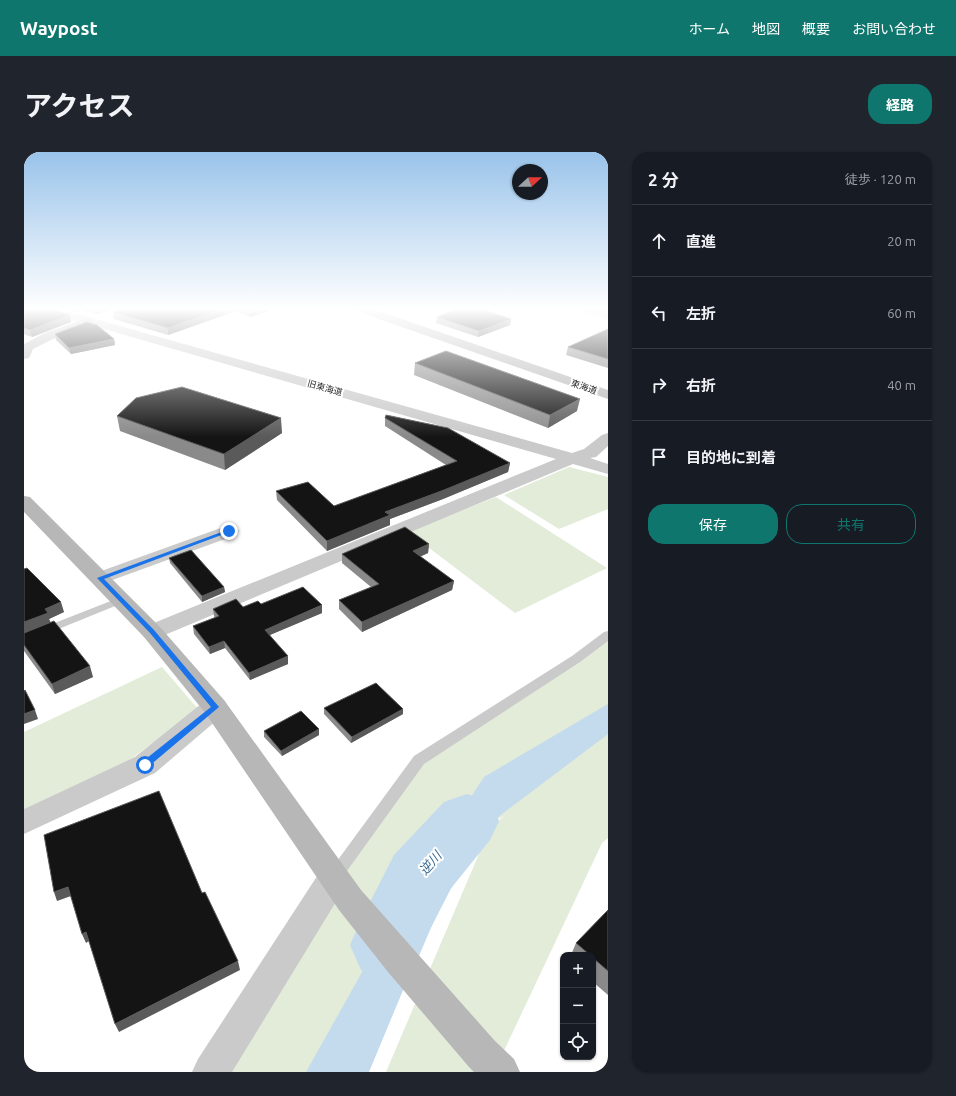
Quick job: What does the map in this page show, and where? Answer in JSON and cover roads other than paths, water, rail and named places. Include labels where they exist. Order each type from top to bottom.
[{"type":"street","name":"旧東海道","points":[[192,351],[433,418],[608,469]]},
{"type":"street","name":"東海道","points":[[481,351],[608,395]]},
{"type":"street","points":[[152,632],[571,459],[590,453],[608,438]]},
{"type":"street","points":[[24,501],[152,632],[216,707],[342,889],[491,1063]]},
{"type":"street","points":[[100,578],[229,531]]},
{"type":"street","points":[[24,822],[145,765],[216,707]]},
{"type":"street","points":[[211,1072],[342,889]]},
{"type":"lane","points":[[24,639],[121,600]]},
{"type":"lane","points":[[342,889],[419,760],[576,658],[608,635]]},
{"type":"water","points":[[608,704],[608,734],[481,830],[421,947],[369,1072],[306,1072],[393,917],[484,777]]},
{"type":"waterway","name":"逆川","points":[[387,945],[418,877],[467,821]]}]
